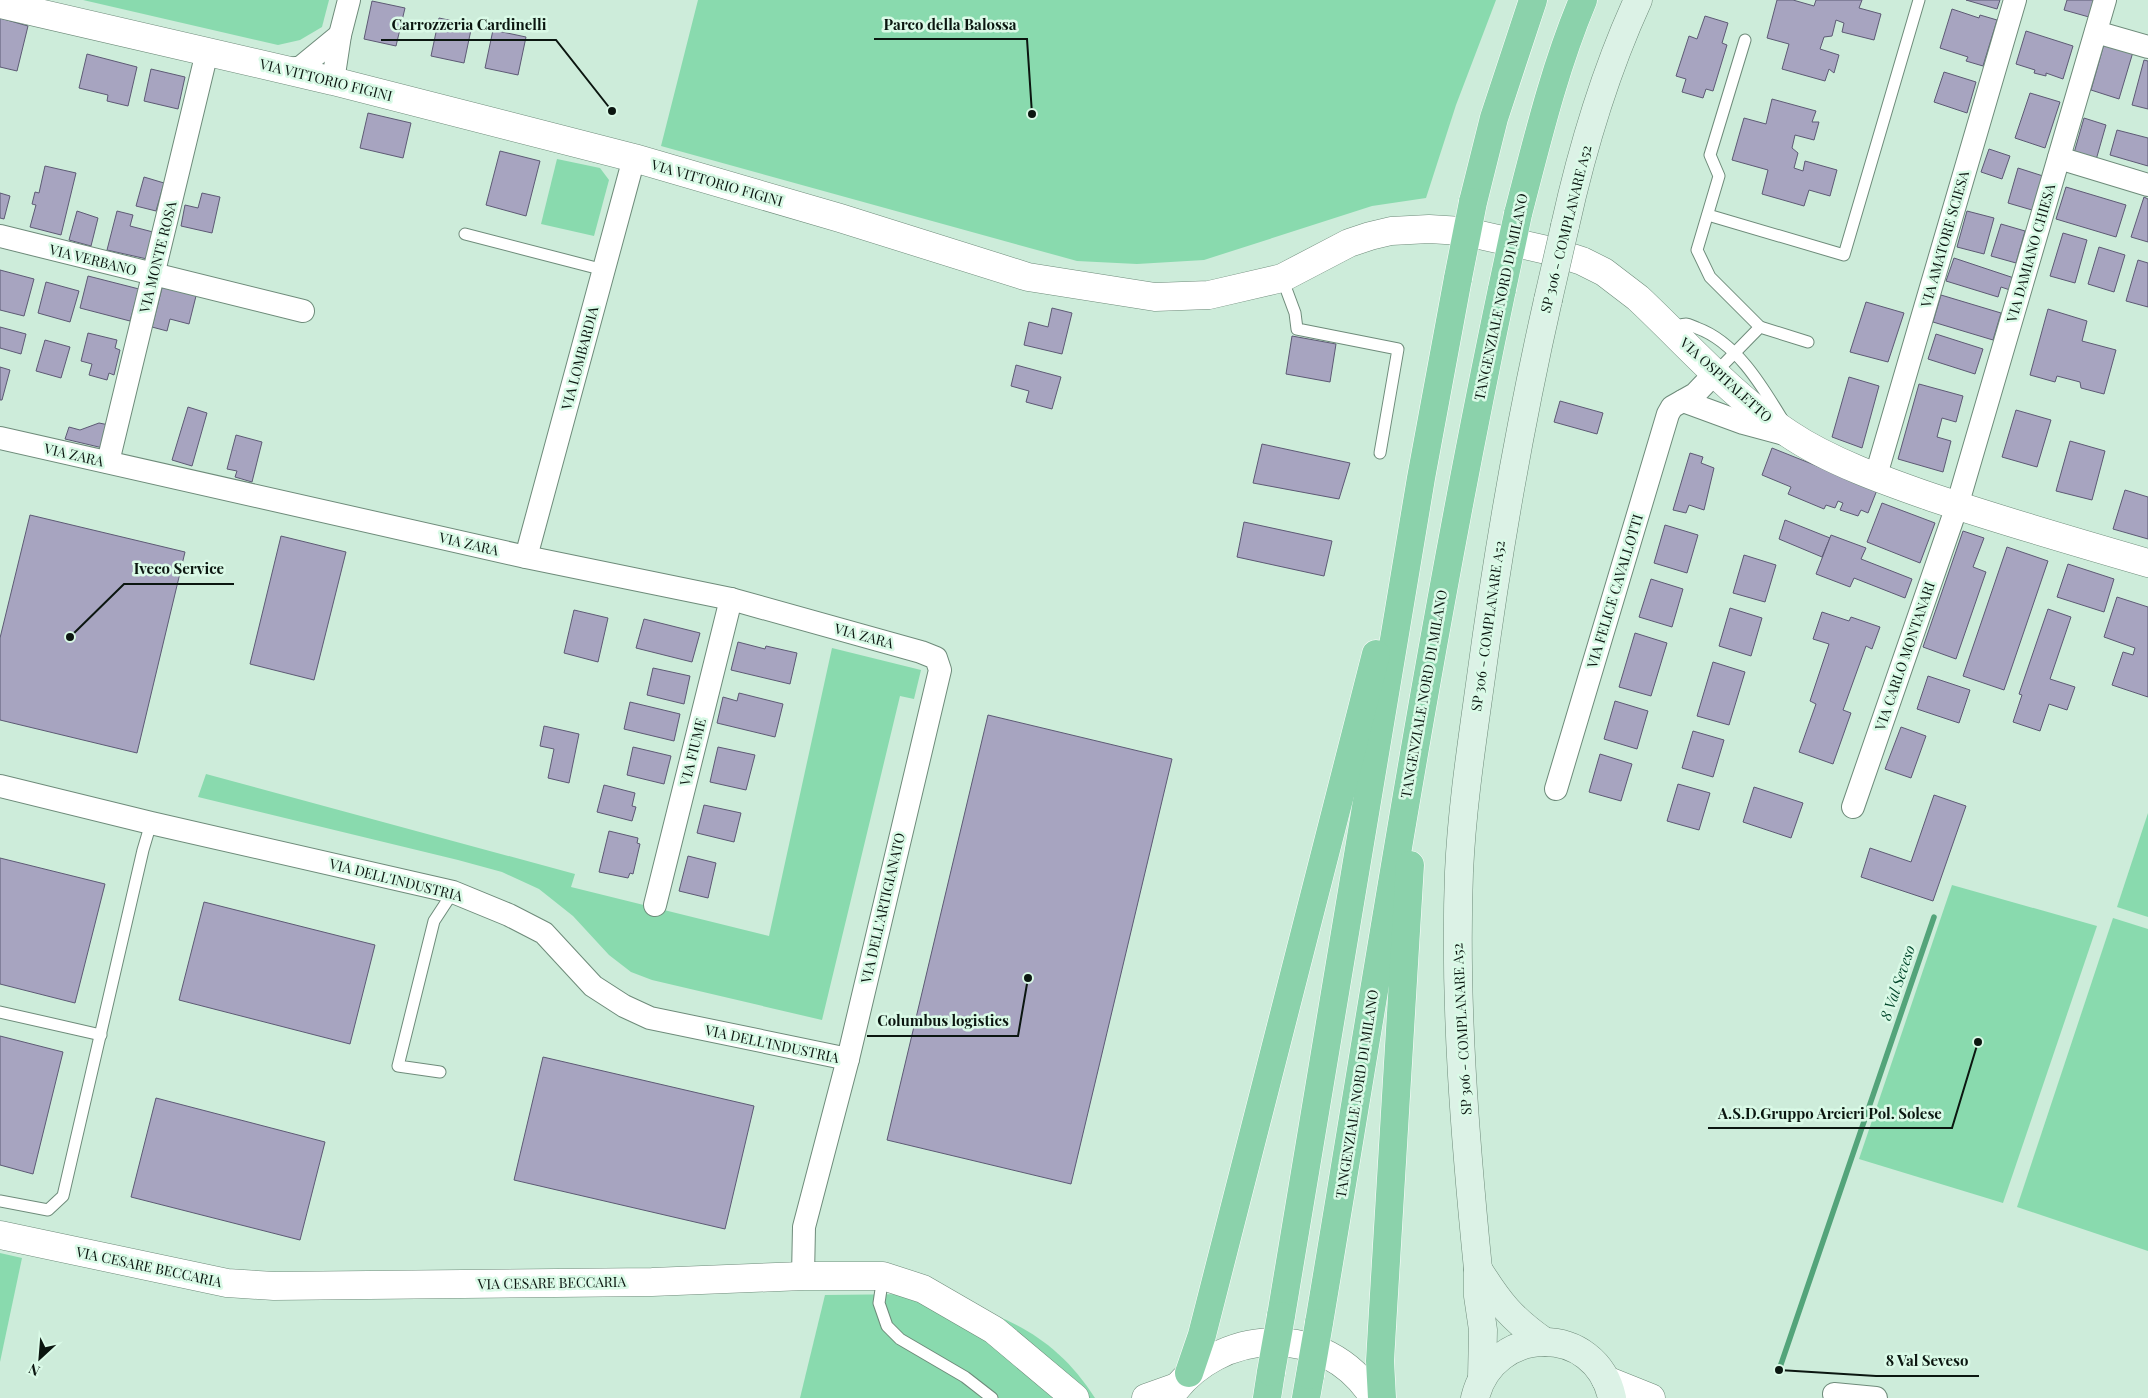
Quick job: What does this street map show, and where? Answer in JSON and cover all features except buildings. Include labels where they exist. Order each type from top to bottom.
[{"type":"highway","points":[[1269,1385],[1421,478],[1458,278],[1473,202],[1494,118],[1533,0]]},
{"type":"highway","name":"TANGENZIALE NORD DI MILANO","points":[[1308,1386],[1419,716],[1467,460],[1518,214],[1539,131],[1566,40],[1583,0]]},
{"type":"highway","points":[[1178,1386],[1204,1325],[1421,478]]},
{"type":"highway","points":[[1382,1398],[1380,1361],[1419,716]]},
{"type":"main road","name":"SP 306 - COMPLANARE A52","points":[[1479,1388],[1483,1330],[1478,1296],[1478,1269],[1459,1017],[1458,928],[1463,815],[1495,572],[1533,368],[1565,226],[1596,110],[1619,42],[1638,0]]},
{"type":"main road","points":[[1478,1269],[1506,1310],[1520,1324],[1545,1342]]},
{"type":"main road","points":[[1479,1388],[1489,1367],[1508,1351],[1520,1346],[1545,1342],[1557,1343],[1580,1352],[1599,1369],[1609,1389]]},
{"type":"street","points":[[332,81],[349,0]]},
{"type":"street","name":"VIA AMATORE SCIESA","points":[[1873,476],[1879,464],[2015,0]]},
{"type":"street","name":"VIA DAMIANO CHIESA","points":[[1957,506],[2105,0]]},
{"type":"street","name":"VIA VITTORIO FIGINI","points":[[0,4],[332,81],[634,158],[840,218],[1028,277],[1155,297],[1209,296],[1282,278],[1349,242],[1392,231],[1428,229]]},
{"type":"street","points":[[2096,32],[2148,48]]},
{"type":"street","points":[[284,70],[300,67],[340,36]]},
{"type":"street","name":"VIA MONTE ROSA","points":[[108,462],[207,52]]},
{"type":"street","name":"VIA LOMBARDIA","points":[[526,557],[634,158]]},
{"type":"street","points":[[2059,158],[2148,185]]},
{"type":"street","name":"VIA OSPITALETTO","points":[[1428,229],[1462,231],[1490,236],[1551,251],[1582,261],[1622,284],[1752,407],[1792,436],[1873,476],[1957,506],[2148,563]]},
{"type":"street","name":"VIA VERBANO","points":[[0,236],[302,311]]},
{"type":"street","name":"VIA FELICE CAVALLOTTI","points":[[1556,788],[1668,414],[1672,407],[1695,394],[1715,373]]},
{"type":"street","points":[[1683,401],[1743,423],[1792,436]]},
{"type":"street","name":"VIA ZARA","points":[[0,438],[526,557],[731,599],[921,652],[936,658]]},
{"type":"street","name":"VIA CARLO MONTANARI","points":[[1853,807],[1957,506]]},
{"type":"street","name":"VIA FIUME","points":[[656,905],[731,599]]},
{"type":"street","name":"VIA DELL'ARTIGIANATO","points":[[804,1276],[804,1227],[848,1059],[940,670],[936,658]]},
{"type":"street","name":"VIA DELL'INDUSTRIA","points":[[0,786],[151,823],[453,892],[509,915],[544,933],[593,986],[624,1006],[650,1018],[848,1059]]},
{"type":"street","name":"VIA CESARE BECCARIA","points":[[0,1236],[227,1283],[274,1286],[652,1282],[804,1276],[883,1276],[923,1289],[994,1330],[1077,1397]]},
{"type":"street","points":[[1146,1398],[1178,1386],[1217,1355],[1243,1345],[1264,1342],[1285,1342],[1326,1354],[1344,1365],[1359,1379],[1374,1398]]},
{"type":"street","points":[[1609,1389],[1651,1398]]},
{"type":"street","points":[[1834,1394],[1876,1398]]},
{"type":"lane","points":[[1708,216],[1844,255],[1919,0]]},
{"type":"lane","points":[[1744,40],[1710,155],[1719,176],[1697,250],[1710,277],[1760,327],[1808,342]]},
{"type":"lane","points":[[465,234],[604,270]]},
{"type":"lane","points":[[1282,278],[1295,313],[1297,329],[1398,348],[1380,453]]},
{"type":"lane","points":[[1670,328],[1686,324],[1705,331],[1735,353],[1771,401],[1792,436]]},
{"type":"lane","points":[[1715,373],[1760,327]]},
{"type":"lane","points":[[0,1201],[48,1210],[63,1196],[143,850],[151,823]]},
{"type":"lane","points":[[440,1072],[398,1066],[434,920],[453,892]]},
{"type":"lane","points":[[0,1012],[101,1035]]},
{"type":"lane","points":[[883,1276],[879,1303],[887,1326],[900,1339],[965,1377],[992,1398]]},
{"type":"green space","points":[[83,0],[329,0],[322,27],[300,40],[278,45]]},
{"type":"green space","points":[[698,0],[1496,0],[1456,105],[1426,198],[1372,206],[1204,260],[1137,264],[1077,261],[661,146]]},
{"type":"green space","points":[[557,159],[600,168],[609,180],[594,236],[541,224]]},
{"type":"green space","points":[[832,648],[921,670],[914,699],[900,696],[822,1020],[652,980],[631,972],[609,955],[573,916],[539,889],[502,872],[198,797],[206,774],[575,874],[571,887],[769,936]]},
{"type":"green space","points":[[2148,813],[2148,917],[2117,907]]},
{"type":"green space","points":[[1952,885],[2097,926],[2003,1203],[1859,1159]]},
{"type":"green space","points":[[2113,918],[2148,929],[2148,1251],[2017,1207]]},
{"type":"green space","points":[[0,1253],[22,1258],[0,1362]]},
{"type":"green space","points":[[915,1294],[969,1306],[1017,1325],[1039,1338],[1059,1355],[1078,1374],[1095,1398],[800,1398],[825,1295]]},
{"type":"waterway","name":"8 Val Seveso","points":[[1779,1370],[1934,917]]},
{"type":"place","name":"Carrozzeria Cardinelli","points":[[612,111]]},
{"type":"place","name":"Parco della Balossa","points":[[1032,114]]},
{"type":"place","name":"Iveco Service","points":[[70,637]]},
{"type":"place","name":"Columbus logistics","points":[[1028,978]]},
{"type":"place","name":"A.S.D.Gruppo Arcieri Pol. Solese","points":[[1978,1042]]},
{"type":"place","name":"8 Val Seveso","points":[[1779,1370]]}]
